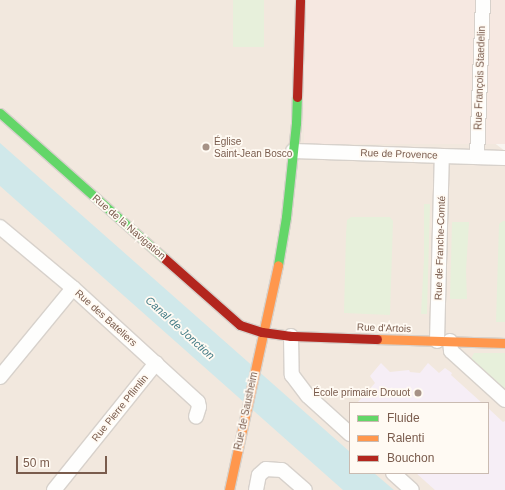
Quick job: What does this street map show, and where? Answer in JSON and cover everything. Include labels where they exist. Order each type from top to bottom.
[{"type":"main road","points":[[272,338],[277,311],[274,290],[286,217],[294,151],[300,0]]},
{"type":"main road","name":"Rue de la Navigation","points":[[0,113],[240,325],[262,332]]},
{"type":"main road","name":"Rue de Sausheim","points":[[229,490],[268,305],[274,290]]},
{"type":"main road","name":"Rue d'Artois","points":[[262,332],[272,338],[291,336],[505,343]]},
{"type":"main road","name":"Rue de Sausheim","points":[[237,490],[267,362]]},
{"type":"street","name":"Rue François Staedelin","points":[[477,157],[483,0]]},
{"type":"street","name":"Rue de Provence","points":[[294,151],[505,158]]},
{"type":"street","name":"Rue de Franche-Comté","points":[[442,156],[443,341]]},
{"type":"street","name":"Rue des Bateliers","points":[[0,227],[73,288],[198,402],[199,407],[196,416]]},
{"type":"street","points":[[0,377],[73,288]]},
{"type":"street","points":[[291,336],[292,375],[308,396],[349,433]]},
{"type":"street","points":[[443,341],[451,351],[505,400]]},
{"type":"street","name":"Rue Pierre Pflimlin","points":[[54,490],[156,363]]},
{"type":"street","points":[[256,490],[259,475],[266,469],[282,470],[305,490]]},
{"type":"street","points":[[394,474],[412,490]]},
{"type":"shaded area","points":[[0,0],[304,0],[505,151],[505,490],[0,490]]},
{"type":"shaded area","points":[[304,0],[505,0],[505,144],[304,144]]},
{"type":"shaded area","name":"École primaire Drouot","points":[[381,363],[390,372],[409,370],[410,372],[420,373],[428,363],[439,373],[445,368],[452,373],[451,375],[481,402],[358,402],[375,383],[370,376]]},
{"type":"shaded area","points":[[489,409],[503,422],[505,421],[505,490],[435,490],[417,474],[489,474]]},
{"type":"green space","points":[[233,0],[264,0],[264,47],[233,47]]},
{"type":"green space","points":[[424,204],[430,204],[427,314],[421,314],[424,259]]},
{"type":"green space","points":[[351,217],[390,217],[393,221],[390,315],[344,313],[347,220]]},
{"type":"green space","points":[[505,221],[505,322],[496,322],[499,224]]},
{"type":"green space","points":[[452,222],[469,222],[466,271],[467,299],[450,299]]},
{"type":"green space","points":[[474,353],[505,353],[505,391],[473,362],[471,359]]},
{"type":"water","name":"Canal de Jonction","points":[[0,143],[349,451],[349,474],[375,474],[394,490],[343,490],[0,186]]},
{"type":"traffic: fast","points":[[278,265],[286,217],[296,123],[297,97]]},
{"type":"traffic: fast","points":[[0,113],[164,258]]},
{"type":"traffic: slow","points":[[229,490],[278,265]]},
{"type":"traffic: slow","points":[[377,339],[505,343]]},
{"type":"traffic: jam","points":[[297,97],[300,0]]},
{"type":"traffic: jam","points":[[164,258],[240,325],[262,332],[291,336],[377,339]]},
{"type":"place","name":"Église Saint-Jean Bosco","points":[[206,147]]},
{"type":"place","name":"École primaire Drouot","points":[[418,393]]}]
